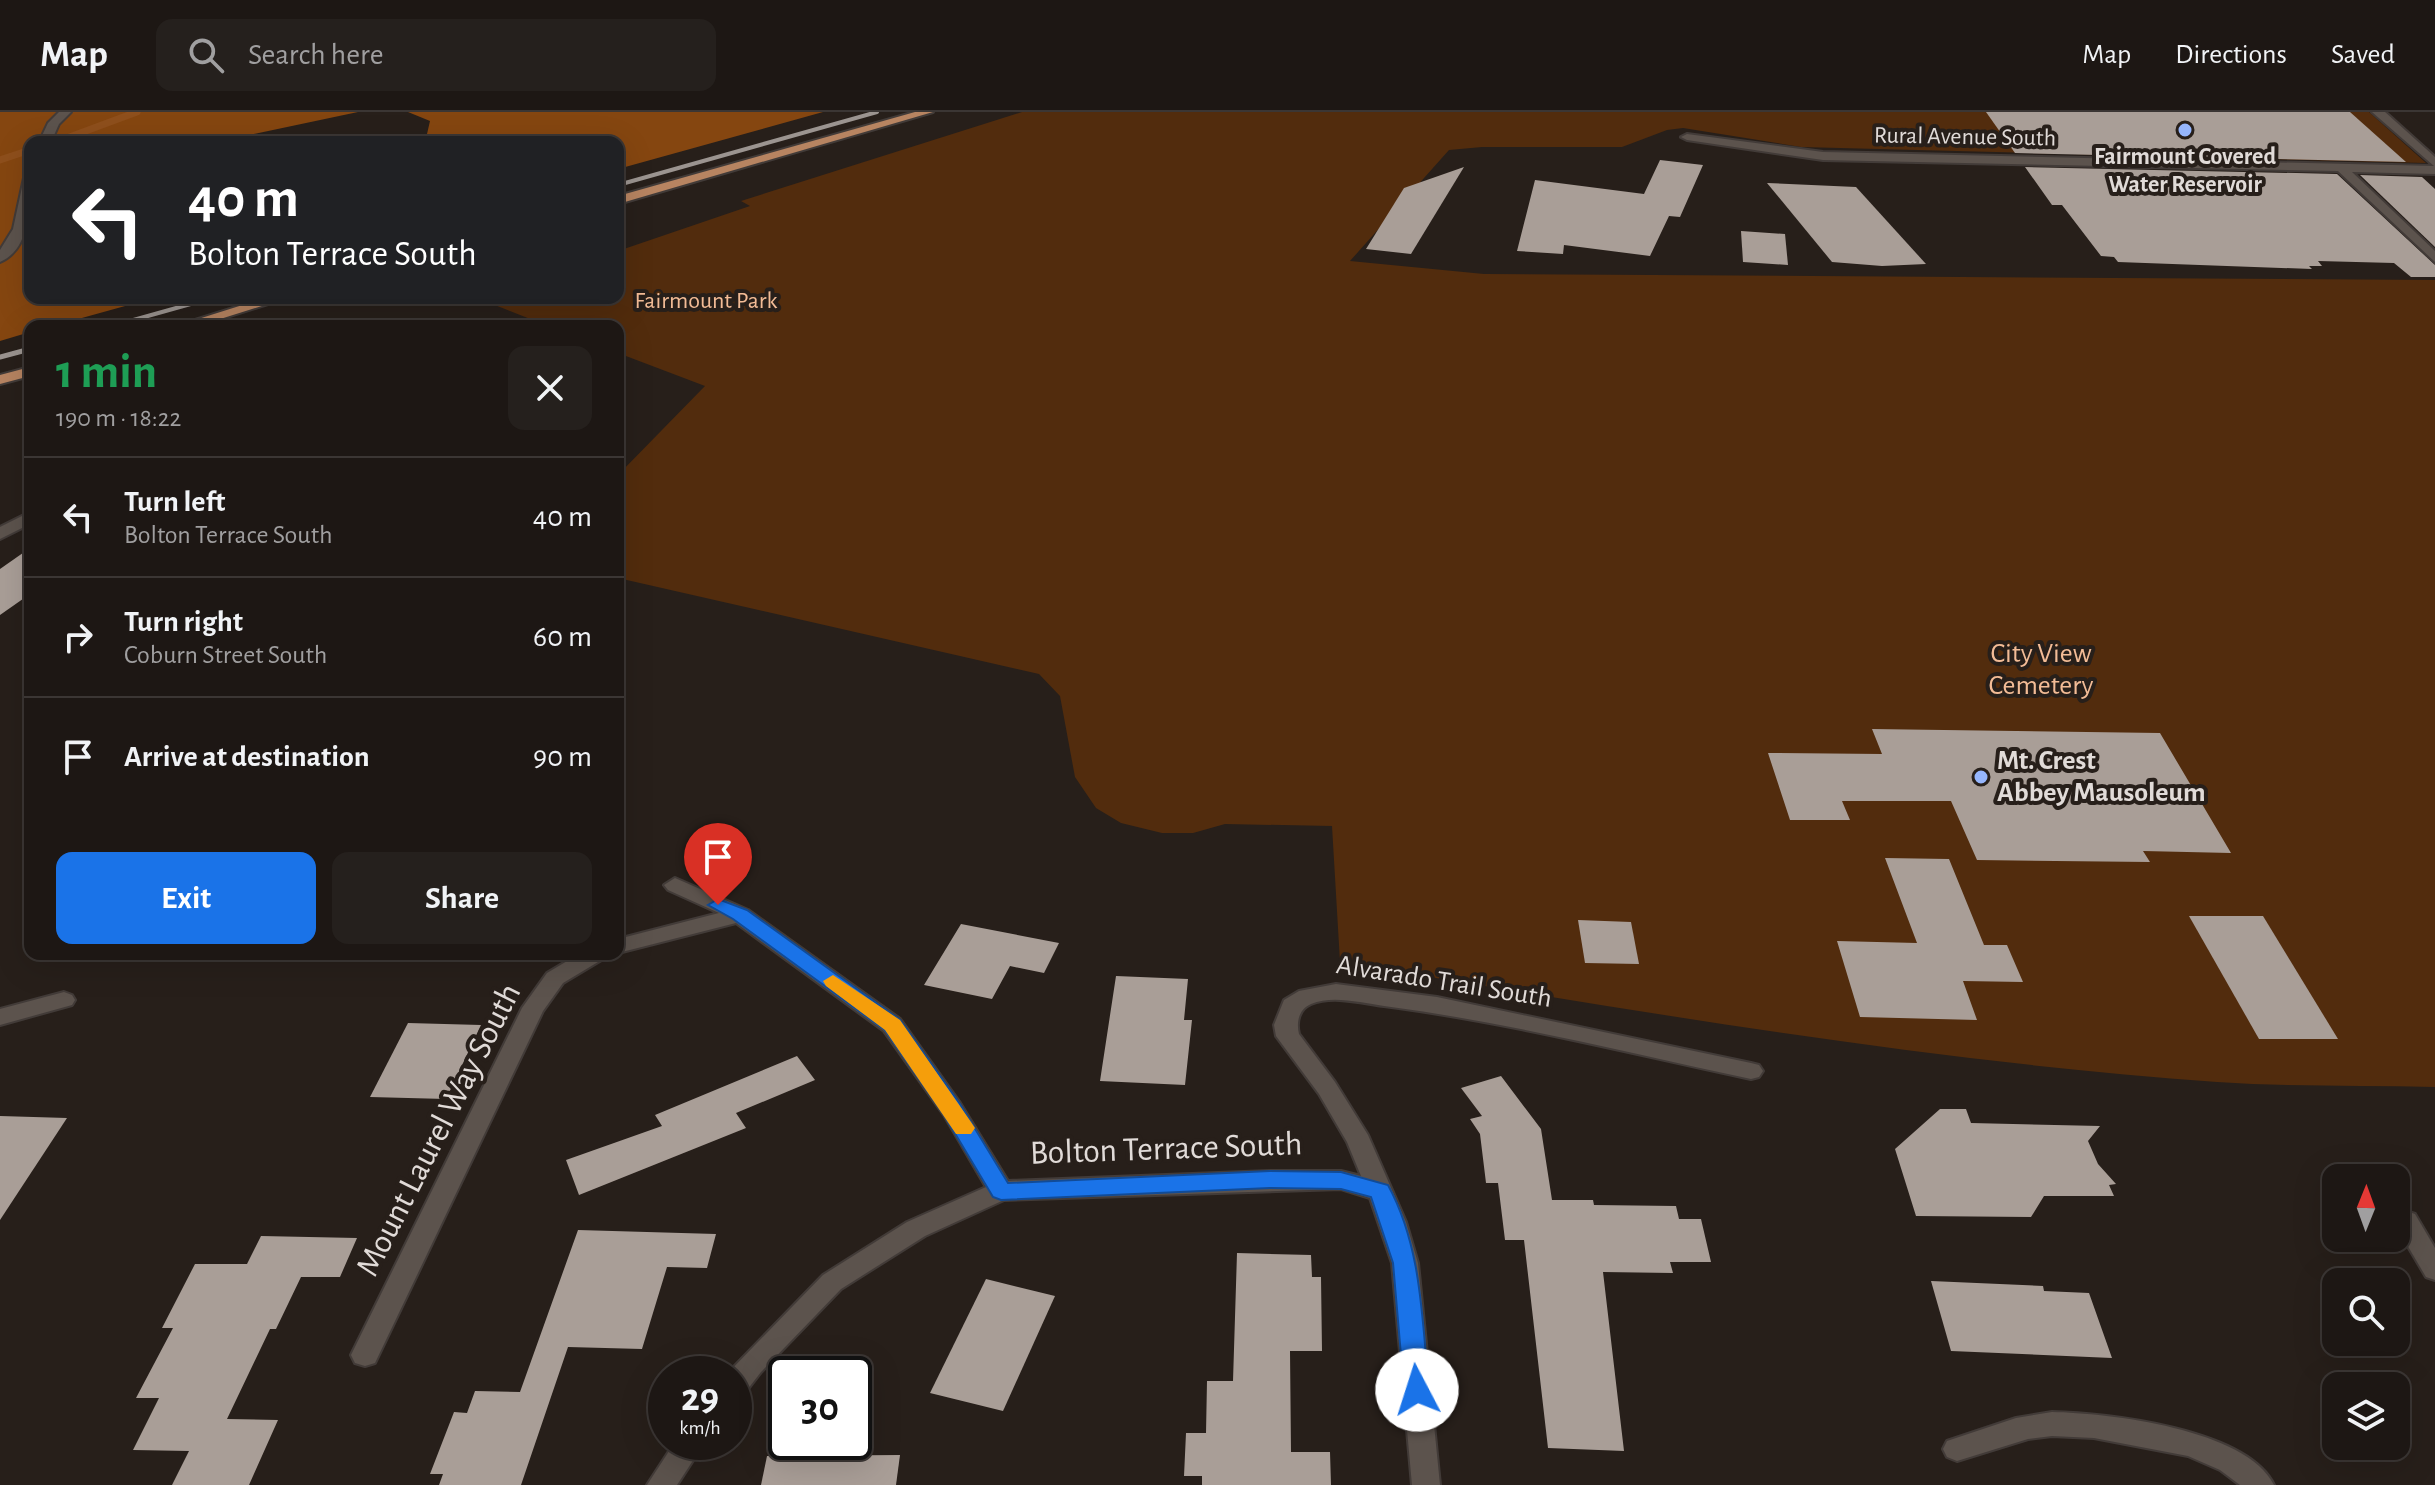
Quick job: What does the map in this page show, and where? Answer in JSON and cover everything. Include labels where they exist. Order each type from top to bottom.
[{"type":"main road","points":[[624,198],[927,112]]},
{"type":"main road","points":[[204,320],[259,304]]},
{"type":"main road","points":[[0,380],[24,373]]},
{"type":"street","points":[[48,136],[54,123],[65,112]]},
{"type":"street","points":[[2378,112],[2435,163]]},
{"type":"street","name":"Rural Avenue South","points":[[1687,137],[1823,156],[2435,170]]},
{"type":"street","points":[[2341,168],[2435,258]]},
{"type":"street","points":[[0,258],[15,242],[23,226],[24,198]]},
{"type":"street","points":[[0,534],[24,520]]},
{"type":"street","points":[[675,885],[740,915],[892,1025],[952,1109],[1001,1191]]},
{"type":"street","points":[[624,944],[740,915]]},
{"type":"street","name":"Mount Laurel Way South","points":[[365,1355],[533,1008],[555,978],[585,960]]},
{"type":"street","name":"Alvarado Trail South","points":[[1426,1485],[1405,1263],[1393,1222],[1359,1141],[1288,1036],[1286,1016],[1301,997],[1336,992],[1437,1005],[1751,1071]]},
{"type":"street","points":[[0,1017],[64,1000]]},
{"type":"street","name":"Bolton Terrace South","points":[[752,1363],[832,1282],[916,1229],[1001,1191],[1341,1180],[1380,1191]]},
{"type":"street","points":[[2410,1228],[2435,1270]]},
{"type":"street","points":[[1957,1449],[1994,1436],[2051,1424],[2115,1430],[2179,1441],[2227,1459],[2260,1485]]},
{"type":"street","points":[[661,1485],[678,1460]]},
{"type":"green space","name":"City View Cemetery","points":[[1022,112],[2369,112],[2426,163],[1801,147],[1683,128],[1667,130],[1622,147],[1482,147],[1449,150],[1350,261],[1484,274],[2435,280],[2435,1087],[2217,1082],[1996,1061],[1777,1032],[1340,962],[1332,826],[1225,824],[1193,833],[1162,833],[1121,823],[1096,808],[1075,777],[1060,696],[1039,674],[624,579],[624,469],[705,386],[624,355],[624,320],[533,320],[492,304],[624,304],[624,249],[750,206],[741,201]]},
{"type":"shaded area","points":[[0,112],[358,112],[244,136],[24,136],[24,304],[132,304],[75,320],[24,320],[24,334],[0,341]]},
{"type":"shaded area","points":[[408,112],[823,112],[624,167],[624,136],[422,136],[427,134],[430,121]]},
{"type":"building","name":"Fairmount Covered Water Reservoir","points":[[1986,112],[2350,112],[2406,162],[2015,153]]},
{"type":"building","points":[[1660,160],[1703,165],[1680,217],[1669,216],[1650,256],[1564,245],[1563,254],[1517,251],[1535,180],[1644,194]]},
{"type":"building","points":[[1464,167],[1411,254],[1366,249],[1404,188]]},
{"type":"building","points":[[2025,167],[2337,174],[2435,265],[2435,277],[2411,277],[2394,263],[2318,261],[2322,266],[2309,266],[2312,269],[2118,262],[2114,257],[2101,256],[2062,205],[2052,205]]},
{"type":"building","points":[[2360,175],[2422,177],[2435,189],[2435,247]]},
{"type":"building","points":[[1767,183],[1856,187],[1926,264],[1882,266],[1832,262]]},
{"type":"building","points":[[1741,231],[1785,234],[1788,265],[1743,262]]},
{"type":"building","points":[[24,552],[24,598],[0,615],[0,569]]},
{"type":"building","name":"Mt. Crest Abbey Mausoleum","points":[[1872,729],[2160,733],[2231,853],[2143,851],[2150,862],[1977,860],[1951,801],[1842,801],[1850,820],[1790,820],[1768,753],[1882,754]]},
{"type":"building","points":[[1885,858],[1949,859],[1984,945],[2007,945],[2023,982],[1963,981],[1977,1020],[1860,1017],[1837,941],[1917,943]]},
{"type":"building","points":[[2189,916],[2263,916],[2338,1039],[2259,1039]]},
{"type":"building","points":[[1578,920],[1631,922],[1639,964],[1585,963]]},
{"type":"building","points":[[961,924],[1059,943],[1044,973],[1010,966],[992,999],[924,985]]},
{"type":"building","points":[[1116,976],[1188,979],[1184,1020],[1192,1020],[1185,1085],[1100,1081]]},
{"type":"building","points":[[408,1023],[481,1025],[446,1099],[370,1097]]},
{"type":"building","points":[[797,1056],[815,1080],[736,1113],[746,1128],[579,1195],[566,1160],[662,1126],[655,1115]]},
{"type":"building","points":[[1501,1076],[1541,1129],[1552,1200],[1593,1200],[1594,1205],[1676,1206],[1679,1219],[1701,1219],[1711,1262],[1670,1262],[1673,1273],[1603,1272],[1624,1451],[1548,1448],[1524,1240],[1505,1240],[1498,1183],[1486,1183],[1480,1134],[1470,1119],[1482,1116],[1461,1088]]},
{"type":"building","points":[[1940,1109],[1966,1109],[1971,1123],[2100,1126],[2088,1141],[2098,1164],[2116,1184],[2109,1185],[2114,1196],[2044,1196],[2031,1217],[1916,1216],[1895,1149]]},
{"type":"building","points":[[0,1116],[67,1118],[0,1220]]},
{"type":"building","points":[[578,1230],[716,1234],[707,1268],[667,1267],[642,1349],[568,1347],[521,1485],[439,1485],[443,1474],[430,1474],[454,1412],[467,1413],[475,1391],[520,1392]]},
{"type":"building","points":[[261,1236],[357,1238],[340,1277],[301,1277],[276,1329],[270,1329],[227,1419],[278,1420],[249,1485],[172,1485],[189,1451],[133,1450],[159,1398],[136,1398],[173,1328],[162,1328],[195,1264],[247,1264]]},
{"type":"building","points":[[1237,1253],[1311,1255],[1312,1277],[1321,1277],[1322,1351],[1290,1351],[1291,1452],[1330,1452],[1331,1485],[1202,1485],[1202,1476],[1184,1476],[1186,1433],[1206,1433],[1207,1381],[1233,1381]]},
{"type":"building","points":[[986,1279],[1055,1296],[1003,1411],[930,1393]]},
{"type":"building","points":[[1931,1281],[2043,1286],[2044,1291],[2089,1293],[2112,1358],[1951,1351]]},
{"type":"building","points":[[872,1455],[900,1455],[896,1485],[761,1485],[767,1456],[768,1460],[872,1460]]},
{"type":"waterway","points":[[72,136],[137,112]]},
{"type":"waterway","points":[[0,160],[24,152]]},
{"type":"railway","points":[[624,183],[877,112]]},
{"type":"railway","points":[[133,320],[191,304]]},
{"type":"railway","points":[[0,357],[24,351]]},
{"type":"slow traffic","points":[[833,981],[892,1025],[964,1128]]},
{"type":"place","name":"Fairmount Covered Water Reservoir","points":[[2185,130]]},
{"type":"place","name":"Mt. Crest Abbey Mausoleum","points":[[1981,777]]},
{"type":"route","points":[[718,905],[740,915],[892,1025],[952,1109],[1001,1191],[1341,1180],[1380,1191],[1405,1263],[1417,1390]]},
{"type":"park label","name":"Fairmount Park","points":[[706,301]]}]
